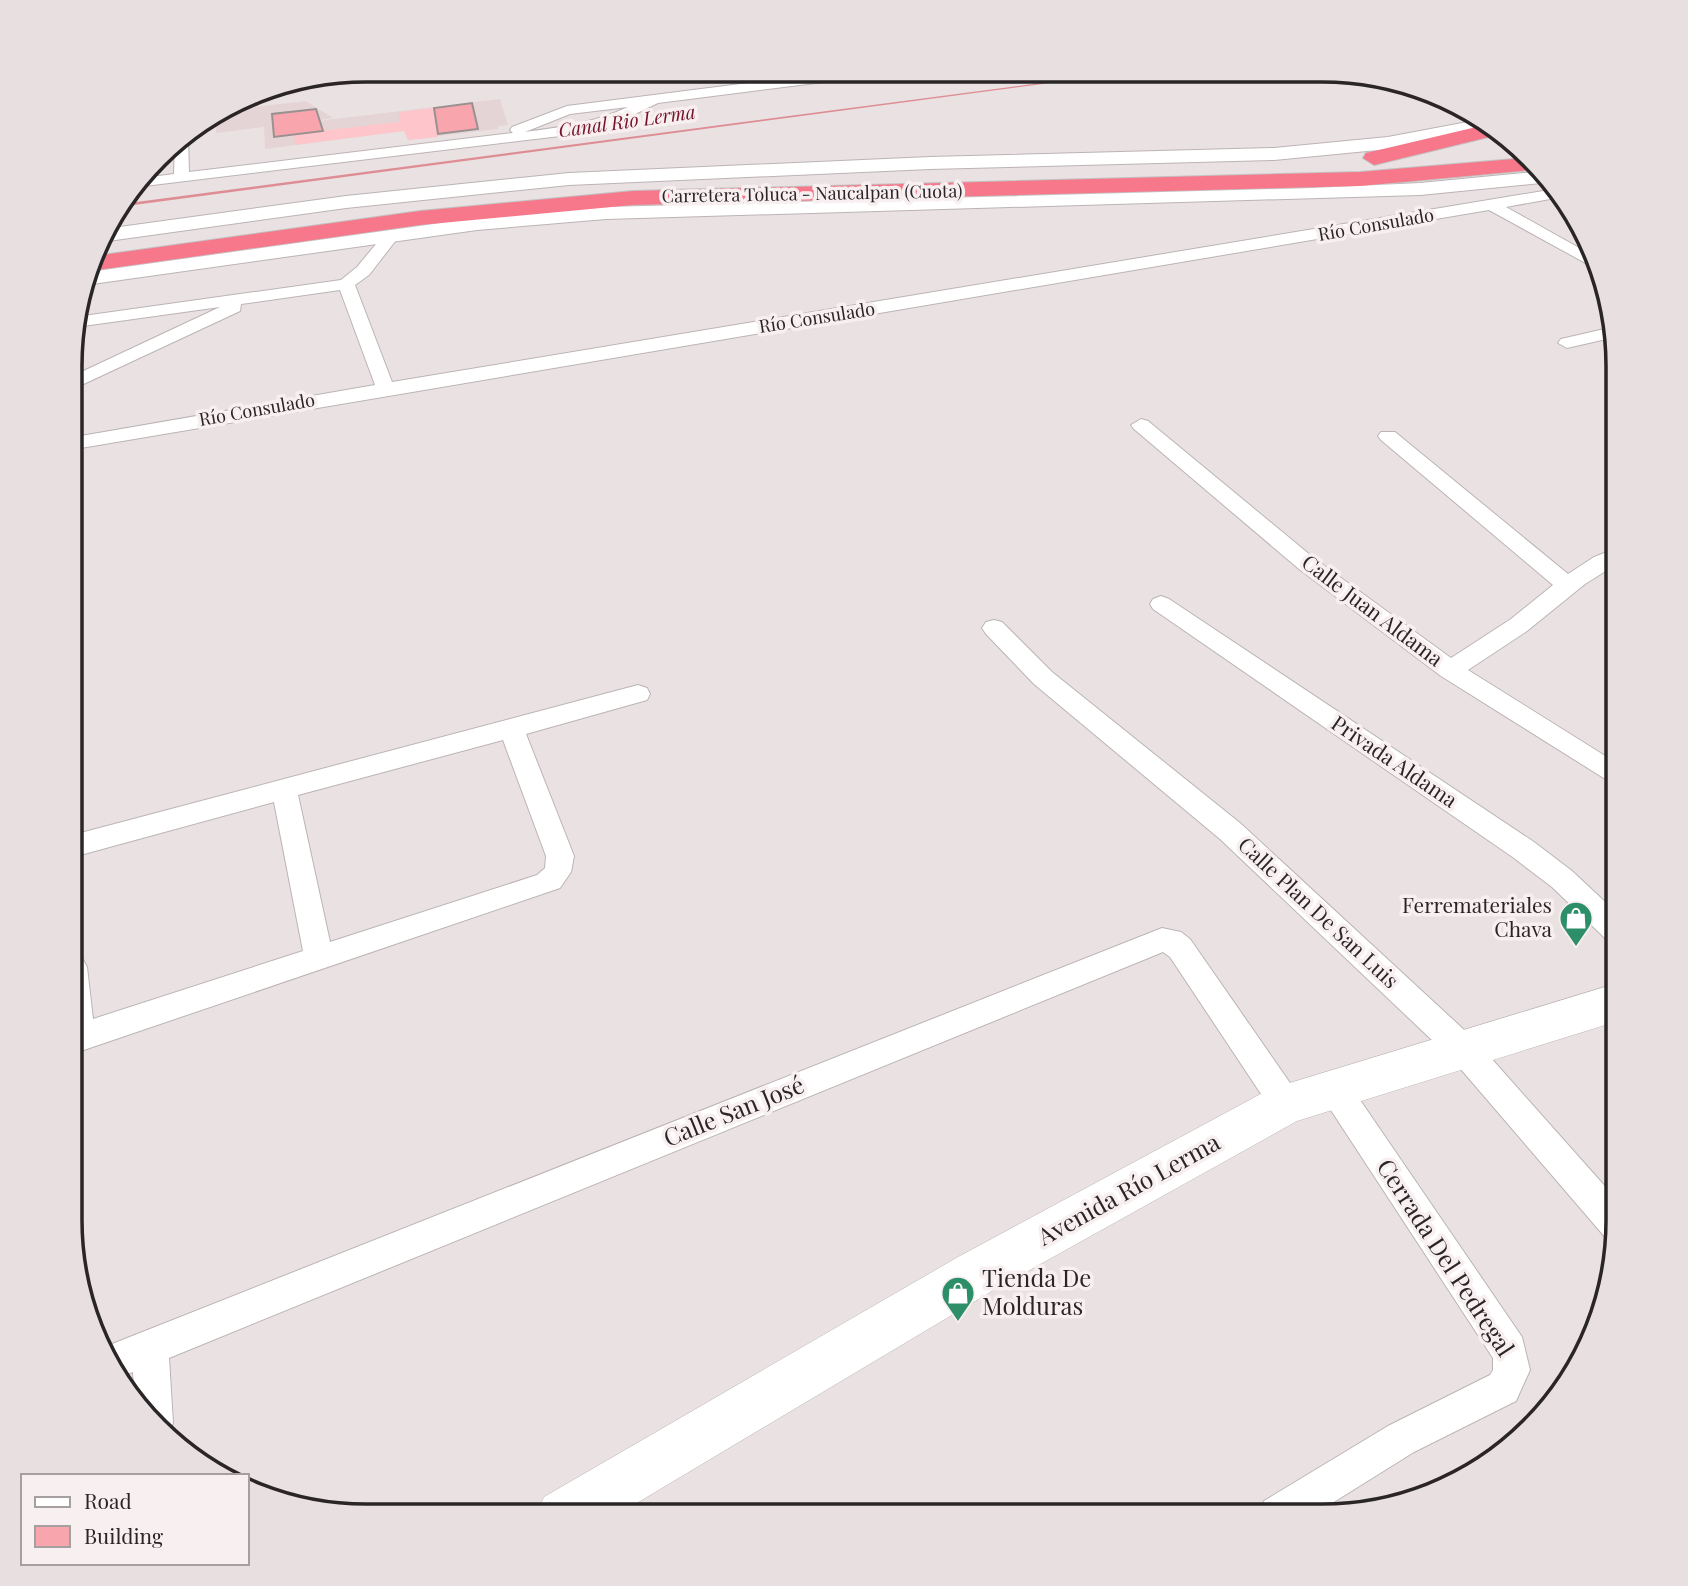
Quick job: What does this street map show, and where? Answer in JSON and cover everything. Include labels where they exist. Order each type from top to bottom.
[{"type":"highway","points":[[1336,166],[1411,152],[1482,132]]},
{"type":"highway","name":"Carretera Toluca - Naucalpan (Cuota)","points":[[108,248],[395,207],[621,187],[1336,166],[1449,160],[1508,152]]},
{"type":"highway","name":"Carretera Toluca - Naucalpan (Cuota)","points":[[102,263],[420,218],[633,198],[1311,181],[1402,177],[1521,165]]},
{"type":"highway","points":[[1311,181],[1374,185],[1529,173]]},
{"type":"main road","name":"Avenida Río Lerma","points":[[583,1504],[975,1274],[1286,1104],[1606,1006]]},
{"type":"street","points":[[501,137],[558,111],[793,82]]},
{"type":"street","points":[[151,182],[591,127],[653,100]]},
{"type":"street","points":[[115,234],[423,192],[569,178],[917,163],[1274,154],[1388,143],[1473,126]]},
{"type":"street","points":[[181,178],[182,150]]},
{"type":"street","points":[[96,278],[477,223],[632,211],[1313,194],[1420,189],[1534,178]]},
{"type":"street","name":"Río Consulado","points":[[82,442],[385,387],[845,314],[1548,195]]},
{"type":"street","points":[[1493,205],[1584,258]]},
{"type":"street","points":[[87,319],[346,284],[363,271],[392,235]]},
{"type":"street","points":[[346,284],[385,387]]},
{"type":"street","points":[[82,379],[258,295]]},
{"type":"street","points":[[1567,343],[1604,334]]},
{"type":"street","name":"Calle Juan Aldama","points":[[1141,425],[1307,564],[1450,670],[1606,768]]},
{"type":"street","points":[[1388,436],[1566,584]]},
{"type":"street","points":[[1450,670],[1520,624],[1566,584],[1592,566],[1606,560]]},
{"type":"street","name":"Privada Aldama","points":[[1161,604],[1524,850],[1562,879],[1606,921]]},
{"type":"street","name":"Calle Plan De San Luis","points":[[994,628],[1043,678],[1230,831],[1464,1050],[1606,1212]]},
{"type":"street","points":[[82,844],[638,694]]},
{"type":"street","points":[[82,1037],[546,883],[555,877],[560,868],[559,856],[511,728]]},
{"type":"street","points":[[284,789],[319,958]]},
{"type":"street","name":"Calle San José","points":[[119,1360],[1162,940],[1171,941],[1180,948],[1286,1104]]},
{"type":"street","name":"Cerrada Del Pedregal","points":[[1297,1504],[1401,1438],[1503,1388],[1511,1377],[1514,1363],[1509,1350],[1334,1088]]},
{"type":"street","points":[[150,1348],[153,1407]]},
{"type":"shaded area","points":[[500,99],[508,125],[498,126],[498,129],[408,140],[404,131],[265,149],[264,127],[216,133],[216,125],[251,107],[306,101],[333,118],[285,125]]},
{"type":"shaded area","points":[[434,108],[438,137],[408,140],[404,131],[295,145],[294,134],[399,122],[399,112]]},
{"type":"building","points":[[472,103],[478,129],[438,134],[434,108]]},
{"type":"building","points":[[316,109],[323,131],[274,137],[272,114]]},
{"type":"waterway","name":"Canal Rio Lerma","points":[[133,204],[1055,82]]},
{"type":"place","name":"Ferremateriales Chava","points":[[1576,948]]},
{"type":"place","name":"Tienda De Molduras","points":[[958,1323]]}]
